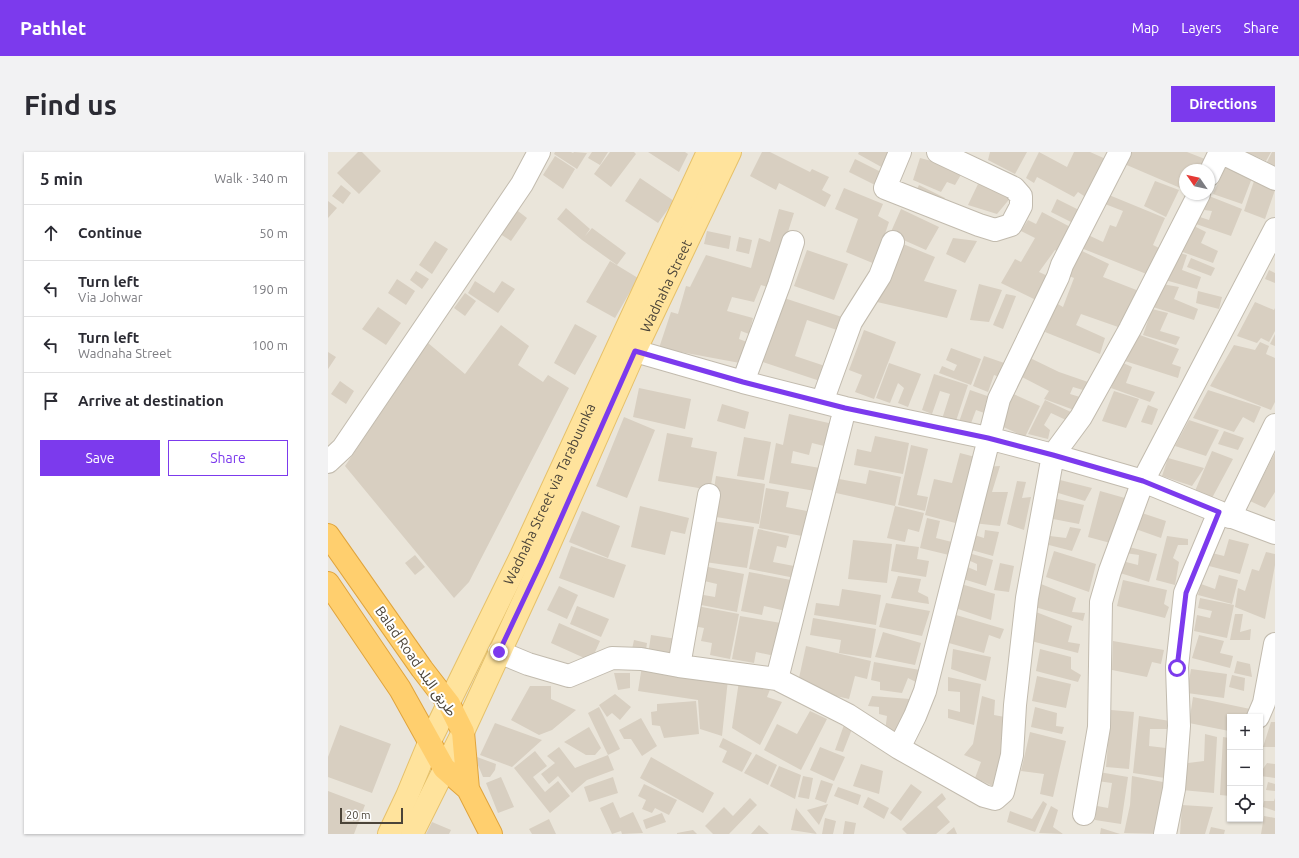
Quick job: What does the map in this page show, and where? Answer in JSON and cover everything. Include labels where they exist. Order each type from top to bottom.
[{"type":"highway","name":"Balad Road طريق البلد","points":[[328,535],[422,669],[449,704],[463,732],[468,789]]},
{"type":"highway","name":"Balad Road طريق البلد","points":[[328,583],[400,689],[444,768],[468,789]]},
{"type":"highway","points":[[468,789],[491,834]]},
{"type":"main road","name":"Wadnaha Street via Tarabuunka","points":[[389,834],[429,743],[521,556],[708,152]]},
{"type":"main road","name":"Wadnaha Street","points":[[412,834],[463,732],[541,563],[635,351],[730,152]]},
{"type":"main road","points":[[521,556],[541,563]]},
{"type":"street","points":[[328,462],[343,448],[522,184],[539,152]]},
{"type":"street","points":[[900,152],[885,188],[995,230],[1011,225],[1021,206],[1021,196],[1014,188],[938,152]]},
{"type":"street","points":[[899,748],[915,716],[925,691],[999,399],[1058,277],[1062,265],[1120,152]]},
{"type":"street","points":[[1214,164],[1220,152],[1275,179]]},
{"type":"street","points":[[499,652],[528,664],[569,676],[612,658],[641,659],[679,666],[777,679],[848,714],[899,748],[984,796],[995,799],[1003,792],[1012,755],[1015,705],[1026,598],[1053,455],[1081,418],[1127,336],[1196,200]]},
{"type":"street","points":[[1084,814],[1099,727],[1101,602],[1110,571],[1143,481],[1275,229]]},
{"type":"street","points":[[743,382],[779,285],[793,242]]},
{"type":"street","points":[[822,402],[851,322],[880,276],[893,242]]},
{"type":"street","points":[[635,351],[743,382],[845,408],[988,438],[1053,455],[1143,481],[1224,515],[1275,533]]},
{"type":"street","points":[[777,679],[845,408]]},
{"type":"street","points":[[1165,834],[1174,789],[1179,726],[1177,668],[1186,593],[1224,515],[1275,425]]},
{"type":"street","points":[[679,666],[709,495]]},
{"type":"street","points":[[1259,714],[1264,703],[1275,644]]},
{"type":"shaded area","points":[[328,152],[1275,152],[1275,834],[328,834]]},
{"type":"building","points":[[358,152],[362,152],[381,171],[359,194],[337,173]]},
{"type":"building","points":[[555,152],[587,153],[577,169],[554,154]]},
{"type":"building","points":[[592,152],[608,152],[600,165],[588,158]]},
{"type":"building","points":[[610,152],[634,152],[636,154],[611,187],[594,174]]},
{"type":"building","points":[[648,152],[685,152],[688,154],[679,172]]},
{"type":"building","points":[[762,152],[770,152],[810,172],[812,169],[829,177],[822,190],[831,195],[825,207],[779,183],[776,190],[750,176]]},
{"type":"building","points":[[859,152],[895,152],[885,169],[858,154]]},
{"type":"building","points":[[990,152],[1027,152],[1015,174],[988,160]]},
{"type":"building","points":[[1039,152],[1067,167],[1074,152],[1090,152],[1108,160],[1087,198],[1078,192],[1074,197],[1037,177],[1034,183],[1026,178]]},
{"type":"building","points":[[1128,152],[1187,152],[1205,159],[1203,164],[1179,164],[1179,187],[1122,163]]},
{"type":"building","points":[[1246,152],[1271,152],[1266,161]]},
{"type":"building","points":[[1272,152],[1275,152],[1275,170],[1265,166]]},
{"type":"building","points":[[555,156],[575,169],[563,189],[543,175]]},
{"type":"building","points":[[920,158],[940,163],[962,173],[955,185],[947,182],[941,192],[913,180]]},
{"type":"building","points":[[855,159],[881,172],[875,185],[849,172]]},
{"type":"building","points":[[1226,166],[1252,178],[1242,204],[1215,195],[1215,190]]},
{"type":"building","points":[[640,178],[674,201],[658,223],[625,201]]},
{"type":"building","points":[[1155,181],[1179,190],[1166,217],[1144,206]]},
{"type":"building","points":[[1254,181],[1275,190],[1265,219],[1244,211]]},
{"type":"building","points":[[978,184],[997,188],[1012,196],[997,214],[968,205]]},
{"type":"building","points":[[341,185],[351,193],[343,204],[332,196]]},
{"type":"building","points":[[919,185],[945,198],[940,207],[914,195]]},
{"type":"building","points":[[844,188],[883,204],[878,216],[889,222],[875,264],[846,252],[858,219],[835,209]]},
{"type":"building","points":[[1109,195],[1165,218],[1153,245],[1161,249],[1149,275],[1081,248],[1086,234],[1103,242],[1110,225],[1116,227],[1123,211],[1105,204]]},
{"type":"building","points":[[1215,198],[1242,209],[1231,236],[1196,224],[1200,217],[1209,220],[1212,211],[1204,210],[1208,200],[1215,200]]},
{"type":"building","points":[[1057,199],[1083,212],[1077,225],[1051,212]]},
{"type":"building","points":[[328,201],[337,208],[328,218]]},
{"type":"building","points":[[514,208],[527,218],[511,241],[497,232]]},
{"type":"building","points":[[566,208],[590,229],[585,236],[592,228],[626,253],[617,265],[582,240],[557,219]]},
{"type":"building","points":[[779,209],[794,213],[770,288],[761,285],[754,302],[732,297],[727,311],[753,318],[749,334],[741,331],[739,339],[747,342],[740,363],[659,348],[671,312],[678,314],[686,286],[690,287],[706,255],[751,268],[759,238],[770,242]]},
{"type":"building","points":[[901,209],[939,227],[926,250],[890,234]]},
{"type":"building","points":[[1042,212],[1076,230],[1062,254],[1055,250],[1039,272],[1050,277],[1038,301],[1001,283],[1015,259],[1021,262],[1035,238],[1021,231],[1028,220],[1036,224]]},
{"type":"building","points":[[1194,226],[1206,232],[1201,243],[1218,251],[1213,263],[1180,251]]},
{"type":"building","points":[[707,231],[731,236],[729,249],[704,244]]},
{"type":"building","points":[[739,237],[752,240],[749,254],[736,251]]},
{"type":"building","points":[[953,238],[977,241],[965,263],[946,254]]},
{"type":"building","points":[[435,241],[448,249],[432,274],[419,265]]},
{"type":"building","points":[[903,244],[935,257],[924,281],[957,290],[947,318],[877,302]]},
{"type":"building","points":[[807,250],[848,264],[834,300],[794,286]]},
{"type":"building","points":[[1080,250],[1109,264],[1103,277],[1139,291],[1121,328],[1081,314],[1076,325],[1105,338],[1100,354],[1045,332],[1056,303],[1063,307],[1074,278],[1067,275]]},
{"type":"building","points":[[1176,252],[1187,255],[1182,270],[1201,277],[1197,289],[1165,280]]},
{"type":"building","points":[[1191,258],[1215,268],[1211,276],[1187,267]]},
{"type":"building","points":[[610,261],[638,278],[615,318],[586,302]]},
{"type":"building","points":[[1269,270],[1275,273],[1275,283],[1265,279]]},
{"type":"building","points":[[416,271],[429,279],[422,289],[410,280]]},
{"type":"building","points":[[397,279],[415,291],[406,305],[388,293]]},
{"type":"building","points":[[475,281],[494,293],[502,281],[515,289],[498,313],[468,293]]},
{"type":"building","points":[[979,284],[1002,290],[989,322],[970,320]]},
{"type":"building","points":[[1162,284],[1179,287],[1174,299],[1198,309],[1194,320],[1153,307]]},
{"type":"building","points":[[1198,291],[1222,297],[1219,309],[1196,303]]},
{"type":"building","points":[[465,293],[476,301],[465,316],[454,308]]},
{"type":"building","points":[[1006,294],[1016,296],[1003,329],[993,325]]},
{"type":"building","points":[[781,297],[845,318],[840,331],[807,320],[795,356],[825,366],[820,381],[760,361]]},
{"type":"building","points":[[1255,302],[1274,310],[1275,308],[1275,331],[1269,342],[1261,338],[1257,343],[1237,336]]},
{"type":"building","points":[[378,307],[401,323],[386,345],[362,329]]},
{"type":"building","points":[[1152,309],[1168,313],[1160,331],[1180,337],[1176,345],[1143,335]]},
{"type":"building","points":[[575,324],[597,336],[575,375],[554,363]]},
{"type":"building","points":[[501,325],[529,346],[518,365],[543,382],[548,375],[569,388],[469,582],[454,598],[345,466],[428,343],[465,374]]},
{"type":"building","points":[[864,330],[896,342],[874,399],[855,392],[862,375],[849,370]]},
{"type":"building","points":[[1137,334],[1179,349],[1172,364],[1181,367],[1178,378],[1125,361]]},
{"type":"building","points":[[1275,334],[1275,346],[1270,344]]},
{"type":"building","points":[[1260,342],[1269,346],[1266,354],[1275,358],[1275,402],[1271,410],[1210,386],[1234,345],[1255,350]]},
{"type":"building","points":[[951,348],[981,359],[971,385],[939,373],[942,366],[954,371],[957,365],[946,360]]},
{"type":"building","points":[[328,352],[336,357],[328,369]]},
{"type":"building","points":[[984,356],[1010,365],[1005,379],[994,375],[988,392],[973,386]]},
{"type":"building","points":[[1028,357],[1059,372],[1088,382],[1083,390],[1073,387],[1070,394],[1080,397],[1074,410],[1044,399],[1049,391],[1020,376]]},
{"type":"building","points":[[1121,362],[1132,367],[1126,383],[1155,392],[1150,402],[1111,388]]},
{"type":"building","points":[[889,363],[921,374],[908,407],[898,403],[904,388],[898,383],[890,403],[876,398]]},
{"type":"building","points":[[934,374],[968,385],[955,424],[942,419],[950,394],[940,391],[932,414],[922,410]]},
{"type":"building","points":[[340,381],[354,391],[346,404],[331,394]]},
{"type":"building","points":[[639,388],[691,399],[685,429],[633,417]]},
{"type":"building","points":[[970,390],[993,398],[987,414],[976,410],[970,426],[959,422]]},
{"type":"building","points":[[1208,390],[1261,407],[1254,423],[1243,417],[1234,432],[1193,418]]},
{"type":"building","points":[[1114,391],[1139,399],[1126,428],[1102,421]]},
{"type":"building","points":[[1009,392],[1040,406],[1025,437],[995,423]]},
{"type":"building","points":[[1045,400],[1071,412],[1066,420],[1051,413],[1044,425],[1050,430],[1048,439],[1028,434]]},
{"type":"building","points":[[722,404],[749,412],[745,429],[717,421]]},
{"type":"building","points":[[1148,405],[1158,409],[1152,425],[1141,422]]},
{"type":"building","points":[[789,414],[833,424],[828,447],[812,443],[809,455],[793,451],[791,463],[820,468],[815,491],[769,483],[776,443],[783,445]]},
{"type":"building","points":[[624,417],[655,430],[627,498],[596,486]]},
{"type":"building","points":[[1189,420],[1219,430],[1206,456],[1175,446]]},
{"type":"building","points":[[1224,431],[1244,438],[1238,450],[1218,444]]},
{"type":"building","points":[[667,433],[693,438],[691,447],[717,452],[710,490],[658,481]]},
{"type":"building","points":[[875,436],[909,443],[903,474],[854,465],[857,449],[871,452]]},
{"type":"building","points":[[744,437],[771,442],[764,480],[737,476]]},
{"type":"building","points":[[911,445],[928,449],[917,495],[928,497],[925,511],[898,505]]},
{"type":"building","points":[[1212,451],[1233,459],[1212,498],[1195,491]]},
{"type":"building","points":[[960,453],[979,458],[963,525],[925,515],[934,479],[952,483]]},
{"type":"building","points":[[1275,453],[1275,492],[1265,508],[1250,501]]},
{"type":"building","points":[[1168,458],[1204,468],[1192,486],[1162,476]]},
{"type":"building","points":[[1000,466],[992,492],[1008,492],[1000,526],[973,523],[982,467]]},
{"type":"building","points":[[869,470],[901,477],[895,506],[836,493],[839,479],[866,484]]},
{"type":"building","points":[[716,476],[765,484],[759,524],[710,516]]},
{"type":"building","points":[[1060,480],[1092,488],[1085,501],[1055,492]]},
{"type":"building","points":[[1017,481],[1026,482],[1022,498],[1031,497],[1024,530],[1007,524]]},
{"type":"building","points":[[766,488],[789,492],[786,507],[807,511],[802,536],[759,528]]},
{"type":"building","points":[[1100,491],[1132,500],[1118,545],[1088,537]]},
{"type":"building","points":[[1053,498],[1084,505],[1079,524],[1048,518]]},
{"type":"building","points":[[640,506],[689,518],[685,534],[671,531],[665,555],[631,547]]},
{"type":"building","points":[[895,506],[924,513],[919,532],[908,529],[905,542],[887,538]]},
{"type":"building","points":[[582,511],[620,526],[608,558],[569,542]]},
{"type":"building","points":[[1136,511],[1166,521],[1161,538],[1130,527]]},
{"type":"building","points":[[927,518],[940,521],[936,538],[952,542],[949,555],[920,548]]},
{"type":"building","points":[[712,521],[754,527],[747,568],[705,562]]},
{"type":"building","points":[[1070,527],[1081,529],[1072,551],[1049,545],[1050,536],[1066,538]]},
{"type":"building","points":[[758,529],[789,536],[786,548],[777,546],[773,562],[794,566],[795,578],[749,569]]},
{"type":"building","points":[[985,530],[999,532],[993,556],[968,549],[971,534],[984,538]]},
{"type":"building","points":[[1167,536],[1188,539],[1188,545],[1178,545],[1173,558],[1179,562],[1175,585],[1156,580]]},
{"type":"building","points":[[1229,539],[1249,544],[1240,574],[1209,566],[1212,553],[1224,556]]},
{"type":"building","points":[[853,540],[892,544],[887,583],[848,579]]},
{"type":"building","points":[[896,544],[919,547],[917,559],[929,561],[926,577],[891,571]]},
{"type":"building","points":[[571,546],[626,565],[614,598],[559,578]]},
{"type":"building","points":[[1129,547],[1157,554],[1149,582],[1120,573],[1126,562],[1138,565],[1139,555],[1125,553]]},
{"type":"building","points":[[1054,551],[1096,564],[1089,592],[1046,577]]},
{"type":"building","points":[[1266,552],[1275,554],[1275,565],[1265,619],[1235,607],[1238,588],[1245,591],[1252,569],[1259,571]]},
{"type":"building","points":[[972,554],[993,560],[986,586],[963,579],[965,566],[977,571],[977,564],[968,560]]},
{"type":"building","points":[[415,555],[425,567],[415,575],[405,563]]},
{"type":"building","points":[[1000,563],[1014,566],[1009,592],[994,590]]},
{"type":"building","points":[[703,566],[744,574],[737,612],[696,604],[698,594],[715,597],[717,584],[700,580]]},
{"type":"building","points":[[749,572],[796,581],[790,612],[764,606],[762,615],[741,611]]},
{"type":"building","points":[[1219,575],[1238,580],[1232,604],[1198,595],[1201,584],[1215,589]]},
{"type":"building","points":[[898,576],[921,579],[918,592],[928,597],[929,604],[891,598]]},
{"type":"building","points":[[1123,580],[1167,590],[1164,604],[1169,607],[1165,618],[1117,606]]},
{"type":"building","points":[[961,584],[995,594],[991,620],[955,608]]},
{"type":"building","points":[[1041,584],[1076,598],[1072,612],[1085,613],[1083,621],[1035,607]]},
{"type":"building","points":[[559,586],[578,595],[567,619],[547,610]]},
{"type":"building","points":[[842,589],[881,595],[876,625],[814,615],[816,603],[839,606]]},
{"type":"building","points":[[1200,598],[1234,605],[1227,638],[1194,631],[1197,615],[1210,618],[1212,611],[1198,608]]},
{"type":"building","points":[[886,603],[930,611],[922,636],[879,627]]},
{"type":"building","points":[[577,606],[609,619],[601,637],[570,624]]},
{"type":"building","points":[[697,606],[739,614],[730,659],[710,655],[712,643],[701,641],[704,628],[693,626]]},
{"type":"building","points":[[1036,612],[1072,626],[1068,642],[1080,644],[1078,653],[1031,641]]},
{"type":"building","points":[[1235,614],[1243,614],[1240,632],[1251,629],[1250,640],[1230,640]]},
{"type":"building","points":[[956,615],[1004,629],[1000,639],[989,635],[984,653],[949,643]]},
{"type":"building","points":[[740,616],[781,623],[775,656],[756,652],[754,663],[732,659]]},
{"type":"building","points":[[813,618],[876,629],[871,658],[839,653],[841,640],[810,635]]},
{"type":"building","points":[[559,623],[600,641],[591,661],[551,643]]},
{"type":"building","points":[[883,632],[921,643],[915,665],[875,657]]},
{"type":"building","points":[[651,635],[677,639],[673,659],[648,655]]},
{"type":"building","points":[[1199,635],[1224,641],[1220,653],[1233,656],[1230,668],[1192,658]]},
{"type":"building","points":[[634,640],[647,643],[645,657],[631,654]]},
{"type":"building","points":[[1113,641],[1164,650],[1161,664],[1152,662],[1147,677],[1112,670]]},
{"type":"building","points":[[806,646],[871,661],[867,679],[855,676],[849,699],[797,687]]},
{"type":"building","points":[[953,649],[991,657],[986,681],[951,669]]},
{"type":"building","points":[[1040,649],[1071,657],[1071,669],[1081,675],[1078,682],[1036,671]]},
{"type":"building","points":[[1237,661],[1250,664],[1252,677],[1234,673]]},
{"type":"building","points":[[874,662],[920,670],[918,683],[908,678],[902,693],[880,690],[880,682],[871,680]]},
{"type":"building","points":[[642,666],[728,679],[722,736],[700,729],[698,700],[638,691]]},
{"type":"building","points":[[1191,669],[1227,674],[1224,698],[1187,693]]},
{"type":"building","points":[[614,673],[630,673],[630,688],[618,690]]},
{"type":"building","points":[[1232,675],[1245,678],[1244,691],[1229,687]]},
{"type":"building","points":[[1037,676],[1071,684],[1066,708],[1032,701]]},
{"type":"building","points":[[948,677],[981,684],[974,725],[948,718],[948,709],[960,712],[960,692],[948,691]]},
{"type":"building","points":[[739,681],[771,687],[767,697],[782,702],[760,745],[732,728]]},
{"type":"building","points":[[530,686],[551,686],[551,699],[576,710],[552,730],[539,735],[511,720]]},
{"type":"building","points":[[615,694],[631,707],[620,720],[612,713],[607,717],[599,705]]},
{"type":"building","points":[[872,696],[910,699],[901,736],[885,731],[887,716],[879,714],[879,707],[868,706]]},
{"type":"building","points":[[982,696],[995,700],[994,715],[1010,718],[995,787],[975,778],[981,762],[964,755],[973,744]]},
{"type":"building","points":[[1193,697],[1255,710],[1254,714],[1227,714],[1227,731],[1189,723]]},
{"type":"building","points":[[696,701],[699,734],[664,738],[660,726],[652,725],[651,712],[657,711],[657,704]]},
{"type":"building","points":[[599,707],[620,749],[608,755],[588,713]]},
{"type":"building","points":[[1035,707],[1057,713],[1056,726],[1064,727],[1062,734],[1031,727]]},
{"type":"building","points":[[1111,710],[1134,712],[1129,769],[1106,767]]},
{"type":"building","points":[[810,711],[827,719],[801,770],[764,750],[777,724],[797,734]]},
{"type":"building","points":[[1139,716],[1170,721],[1168,729],[1150,729],[1149,746],[1166,748],[1165,778],[1133,773]]},
{"type":"building","points":[[641,718],[657,746],[642,756],[631,739],[624,739],[619,730]]},
{"type":"building","points":[[1271,722],[1275,722],[1275,747],[1263,747]]},
{"type":"building","points":[[495,723],[542,740],[512,767],[480,755]]},
{"type":"building","points":[[340,725],[391,744],[372,793],[328,777],[328,757]]},
{"type":"building","points":[[844,725],[852,729],[843,752],[835,750]]},
{"type":"building","points":[[589,727],[601,748],[595,755],[586,755],[564,742]]},
{"type":"building","points":[[1030,732],[1066,741],[1053,797],[1040,794],[1044,774],[1021,771]]},
{"type":"building","points":[[1205,734],[1217,737],[1214,793],[1182,790],[1188,763],[1204,761]]},
{"type":"building","points":[[1223,737],[1227,738],[1227,796],[1220,795]]},
{"type":"building","points":[[723,738],[752,753],[742,772],[722,762],[727,751],[719,747]]},
{"type":"building","points":[[559,747],[575,768],[608,755],[614,770],[587,780],[572,793],[558,776],[549,784],[541,774],[555,763],[547,756]]},
{"type":"building","points":[[820,747],[845,757],[834,781],[810,770]]},
{"type":"building","points":[[535,751],[547,766],[533,777],[545,792],[558,781],[570,796],[550,813],[514,768]]},
{"type":"building","points":[[756,754],[777,765],[768,785],[744,773]]},
{"type":"building","points":[[477,757],[496,764],[495,770],[490,777],[483,777],[475,758]]},
{"type":"building","points":[[651,757],[714,793],[703,813],[640,778]]},
{"type":"building","points":[[1267,763],[1275,764],[1275,778],[1263,776],[1263,769]]},
{"type":"building","points":[[861,764],[883,771],[879,794],[853,786]]},
{"type":"building","points":[[779,766],[801,775],[795,799],[770,786]]},
{"type":"building","points":[[1099,772],[1128,777],[1121,824],[1095,820],[1097,806],[1108,808],[1112,783],[1097,781]]},
{"type":"building","points":[[803,776],[813,778],[809,799],[798,797]]},
{"type":"building","points":[[1132,776],[1168,783],[1161,834],[1124,833],[1130,805]]},
{"type":"building","points":[[501,777],[514,807],[498,813],[486,783]]},
{"type":"building","points":[[613,777],[618,793],[589,802],[584,787]]},
{"type":"building","points":[[821,780],[833,784],[826,803],[815,799]]},
{"type":"building","points":[[1268,782],[1275,784],[1275,791],[1266,790]]},
{"type":"building","points":[[644,784],[677,800],[669,815],[655,808],[652,813],[642,809],[646,800],[638,796]]},
{"type":"building","points":[[911,784],[922,792],[901,821],[890,813]]},
{"type":"building","points":[[838,787],[861,795],[858,805],[834,796]]},
{"type":"building","points":[[328,791],[365,805],[354,834],[328,834]]},
{"type":"building","points":[[942,793],[946,799],[937,807],[950,822],[936,834],[907,834],[902,829]]},
{"type":"building","points":[[868,797],[889,808],[884,819],[863,807]]},
{"type":"building","points":[[750,798],[757,805],[729,834],[713,834],[705,826],[724,807],[733,816]]},
{"type":"building","points":[[1275,798],[1275,811],[1263,807],[1264,801],[1274,801]]},
{"type":"building","points":[[1043,801],[1047,804],[1035,832],[1007,822],[1010,811],[1032,819]]},
{"type":"building","points":[[613,802],[620,818],[633,812],[643,833],[622,834],[621,831],[612,834],[600,808]]},
{"type":"building","points":[[828,804],[819,825],[807,810]]},
{"type":"building","points":[[1182,805],[1213,807],[1205,834],[1180,834]]},
{"type":"building","points":[[1051,806],[1058,810],[1053,827],[1063,834],[1039,833]]},
{"type":"building","points":[[796,808],[817,834],[791,830]]},
{"type":"building","points":[[662,813],[666,822],[646,829],[643,820]]},
{"type":"building","points":[[1264,816],[1275,818],[1275,834],[1261,834]]},
{"type":"building","points":[[825,818],[836,821],[833,834],[822,834]]},
{"type":"building","points":[[549,819],[556,834],[532,834],[529,829]]},
{"type":"building","points":[[845,821],[856,823],[854,834],[843,834]]},
{"type":"building","points":[[432,822],[451,830],[449,834],[426,834]]},
{"type":"building","points":[[759,825],[769,834],[751,834]]},
{"type":"building","points":[[954,827],[957,834],[946,834]]},
{"type":"building","points":[[1211,827],[1225,830],[1224,834],[1209,834]]},
{"type":"building","points":[[1101,828],[1120,834],[1100,834]]},
{"type":"building","points":[[693,830],[697,834],[677,834],[677,833]]},
{"type":"route","points":[[499,652],[541,563],[635,351],[743,382],[845,408],[988,438],[1053,455],[1143,481],[1219,512],[1186,593],[1177,668]]}]
